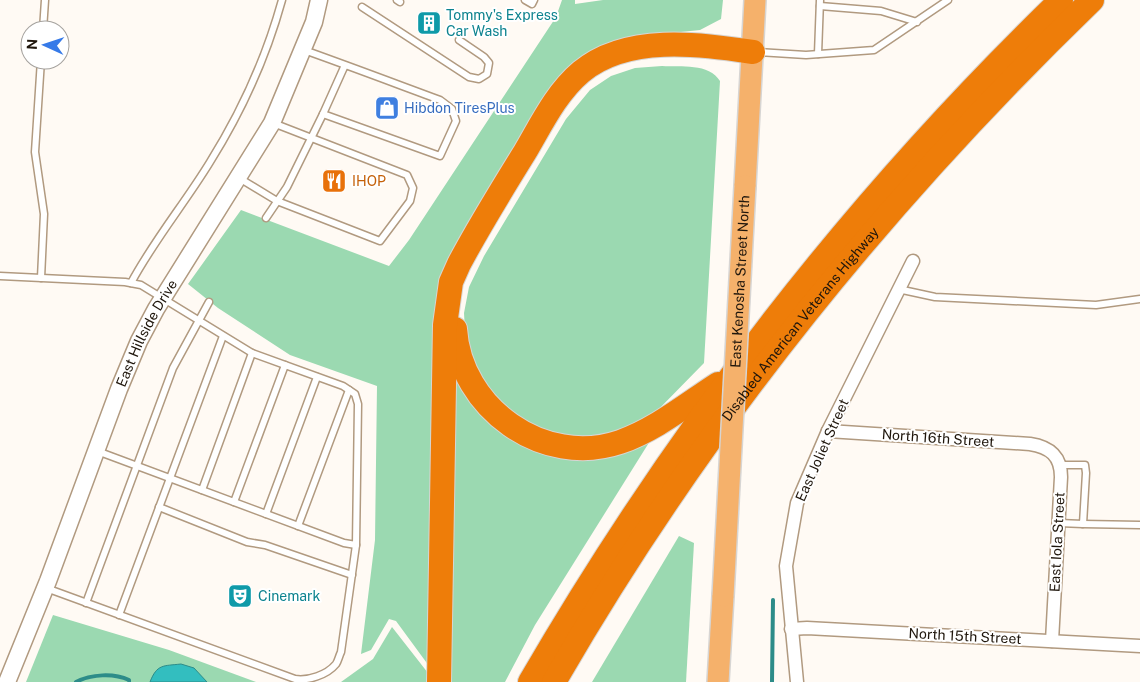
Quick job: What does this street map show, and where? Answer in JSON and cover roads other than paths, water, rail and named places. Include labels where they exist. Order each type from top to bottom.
[{"type":"highway","name":"Disabled American Veterans Highway","points":[[530,682],[613,545],[677,450],[731,375],[830,248],[889,179],[941,121],[1061,0]]},
{"type":"highway","name":"Disabled American Veterans Highway","points":[[554,682],[627,562],[679,484],[801,319],[840,270],[954,139],[1092,0]]},
{"type":"highway","points":[[439,682],[445,325],[451,282],[459,264],[556,100],[580,72],[607,56],[635,47],[725,48],[753,52]]},
{"type":"highway","points":[[731,375],[651,427],[618,443],[584,447],[544,442],[505,422],[474,388],[458,349],[456,304],[459,288],[473,256],[561,111],[588,78],[620,61],[634,56],[666,54],[724,58],[753,52]]},
{"type":"main road","name":"East Kenosha Street North","points":[[718,682],[755,0]]},
{"type":"street","name":"East Hillside Drive","points":[[10,676],[46,588],[139,341],[163,298],[272,123],[314,22],[319,0]]},
{"type":"street","name":"East Joliet Street","points":[[797,682],[786,566],[790,536],[798,503],[828,431],[913,261]]},
{"type":"street","name":"North 16th Street","points":[[828,431],[1030,444],[1048,449],[1056,456],[1061,466]]},
{"type":"street","name":"East Iola Street","points":[[1052,641],[1061,466]]},
{"type":"street","name":"North 15th Street","points":[[791,629],[808,628],[1140,646]]},
{"type":"lane","points":[[44,20],[45,0]]},
{"type":"lane","points":[[131,283],[148,252],[210,163],[237,119],[269,46],[282,0]]},
{"type":"lane","points":[[525,0],[532,4],[534,0]]},
{"type":"lane","points":[[753,52],[818,54],[874,50],[948,0]]},
{"type":"lane","points":[[818,54],[820,3],[881,11],[917,22]]},
{"type":"lane","points":[[362,7],[469,77],[479,79],[487,74],[489,64],[484,57],[459,40]]},
{"type":"lane","points":[[303,49],[440,100],[452,109],[456,121],[440,156],[323,114]]},
{"type":"lane","points":[[266,218],[287,187],[345,65]]},
{"type":"lane","points":[[40,70],[36,152],[44,214],[41,278]]},
{"type":"lane","points":[[239,178],[277,201],[380,241],[410,201],[413,188],[407,175],[272,123]]},
{"type":"lane","points":[[0,276],[141,285],[252,353],[349,390],[355,394],[358,404],[356,545],[341,652],[336,664],[315,677],[304,681],[295,679],[46,588]]},
{"type":"lane","points":[[898,289],[935,297],[1096,306],[1140,299]]},
{"type":"lane","points":[[86,603],[173,368],[209,302]]},
{"type":"lane","points":[[119,615],[223,336]]},
{"type":"lane","points":[[202,490],[252,353]]},
{"type":"lane","points":[[234,502],[284,365]]},
{"type":"lane","points":[[266,514],[317,377]]},
{"type":"lane","points":[[298,526],[349,390]]},
{"type":"lane","points":[[96,451],[344,543],[356,545]]},
{"type":"lane","points":[[1061,466],[1084,466],[1083,524]]},
{"type":"lane","points":[[159,507],[247,542],[264,545],[352,575]]},
{"type":"lane","points":[[1059,523],[1140,525]]},
{"type":"water","points":[[181,664],[194,668],[207,682],[150,682],[155,672],[161,667]]},
{"type":"waterway","points":[[772,682],[773,600]]},
{"type":"waterway","points":[[76,682],[88,677],[102,675],[116,676],[129,680],[129,682]]},
{"type":"place","name":"Tommy's Express Car Wash","points":[[429,23]]},
{"type":"place","name":"Hibdon TiresPlus","points":[[387,108]]},
{"type":"place","name":"IHOP","points":[[334,181]]},
{"type":"place","name":"Cinemark","points":[[240,596]]}]
